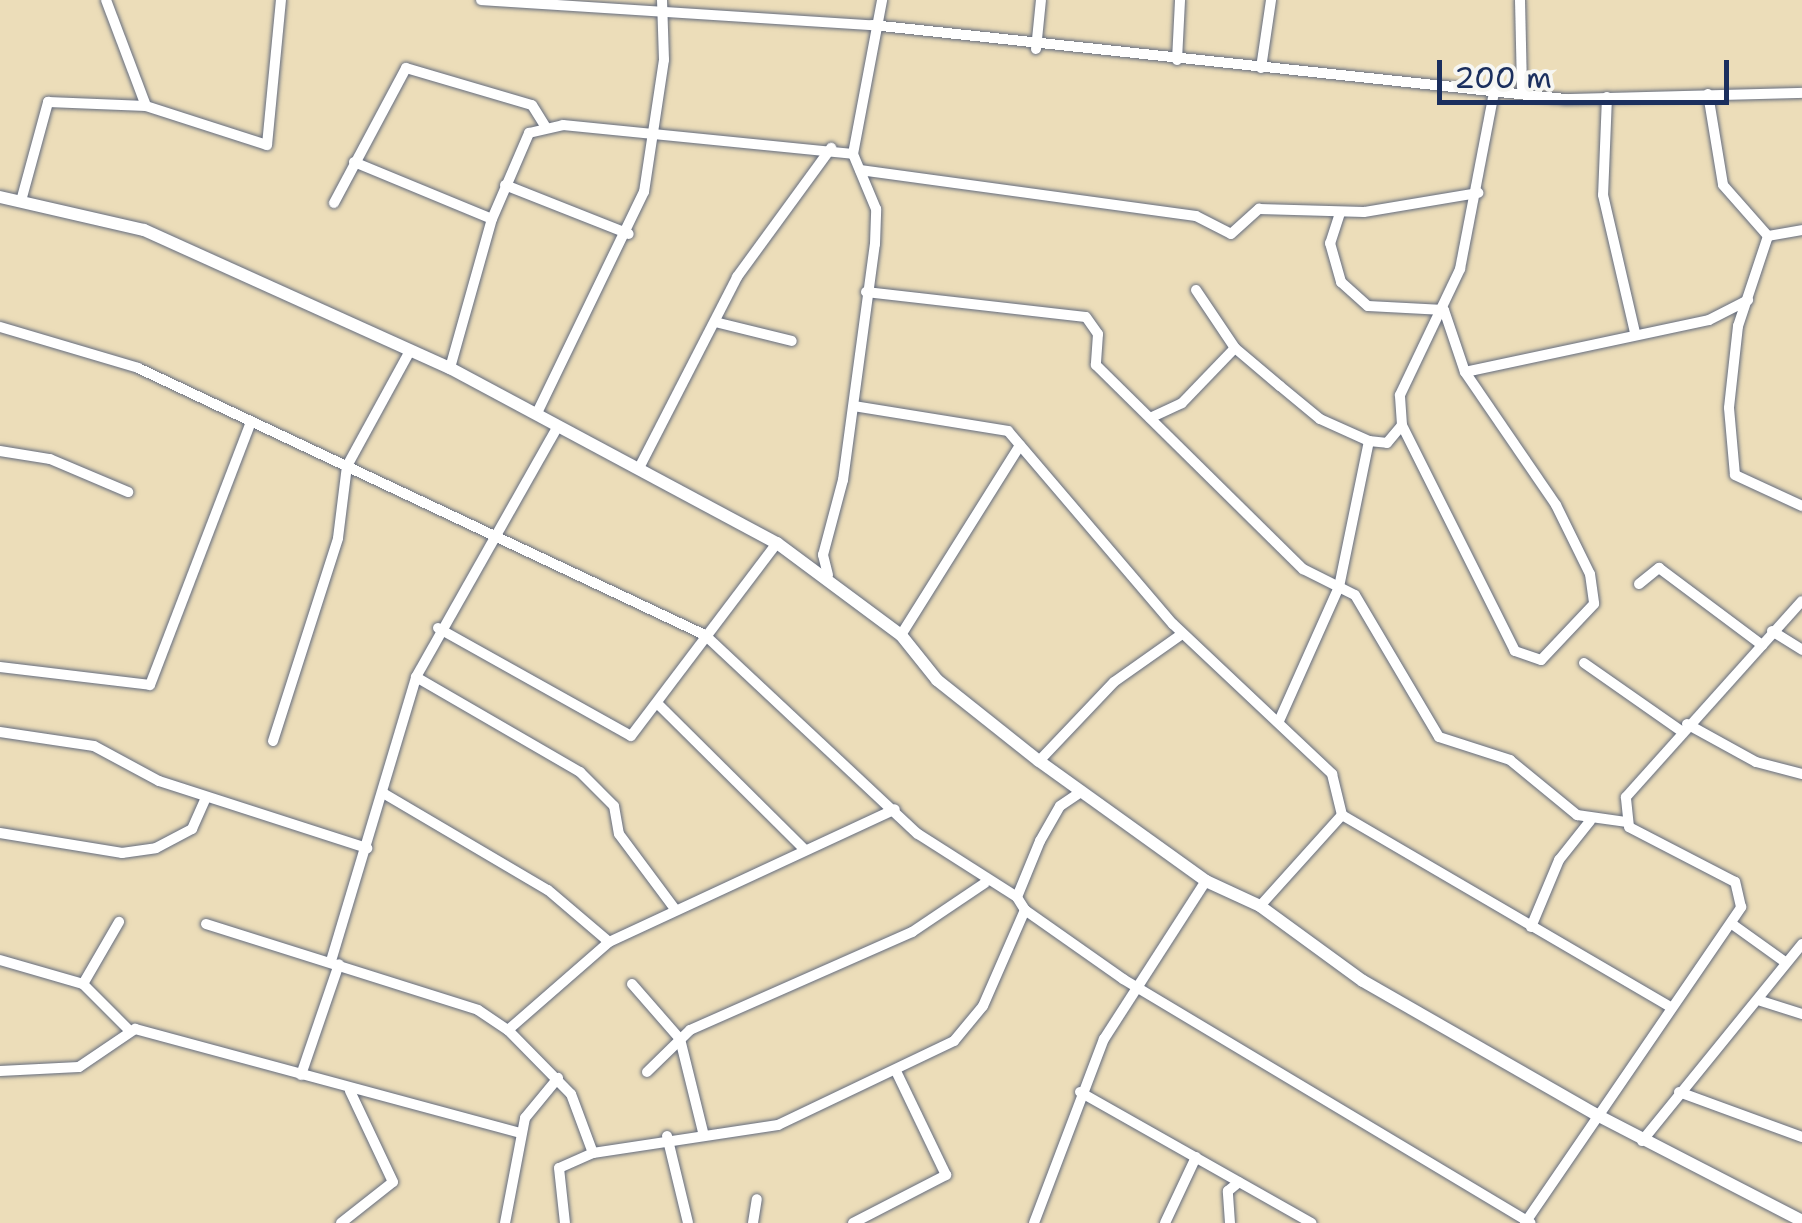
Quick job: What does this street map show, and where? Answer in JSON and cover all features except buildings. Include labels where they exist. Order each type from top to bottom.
[{"type":"street","points":[[106,0],[146,106]]},
{"type":"street","points":[[21,201],[48,102],[146,106],[266,145],[281,0]]},
{"type":"street","points":[[481,0],[661,4],[872,25],[1036,49],[1607,96],[1802,92]]},
{"type":"street","points":[[828,575],[823,556],[854,406],[876,208],[852,154],[872,25],[882,0]]},
{"type":"street","points":[[1036,49],[1041,0]]},
{"type":"street","points":[[1177,60],[1180,0]]},
{"type":"street","points":[[1261,68],[1271,0]]},
{"type":"street","points":[[1520,0],[1522,88]]},
{"type":"street","points":[[537,413],[629,234],[657,133],[661,4]]},
{"type":"street","points":[[334,203],[406,68],[537,111],[546,127]]},
{"type":"street","points":[[1444,310],[1465,372],[1505,422],[1590,574],[1594,604],[1541,660],[1515,651],[1402,425],[1400,395],[1444,310],[1478,193],[1495,88]]},
{"type":"street","points":[[1708,94],[1720,124],[1723,185],[1768,236]]},
{"type":"street","points":[[1607,96],[1604,195],[1635,333]]},
{"type":"street","points":[[450,368],[492,219],[537,111]]},
{"type":"street","points":[[529,133],[546,127],[657,133],[830,148],[852,154]]},
{"type":"street","points":[[639,468],[715,322],[830,148]]},
{"type":"street","points":[[354,162],[492,219]]},
{"type":"street","points":[[860,170],[1196,216],[1231,234],[1259,209],[1340,213],[1478,193]]},
{"type":"street","points":[[505,185],[629,234]]},
{"type":"street","points":[[0,197],[144,230],[450,368],[778,543],[828,575],[901,635],[937,680],[1080,792],[1206,882],[1260,906],[1364,981],[1642,1141],[1802,1222]]},
{"type":"street","points":[[1340,213],[1330,243],[1349,290],[1368,306],[1444,310]]},
{"type":"street","points":[[1768,236],[1802,230]]},
{"type":"street","points":[[1768,236],[1748,300],[1729,408],[1735,475],[1802,506]]},
{"type":"street","points":[[1196,290],[1235,348],[1320,419],[1387,443],[1402,425]]},
{"type":"street","points":[[0,327],[68,342],[347,466],[705,635],[894,809],[985,883],[1018,897],[1025,910],[1142,989],[1528,1222],[1595,1114],[1732,924],[1742,899],[1734,882],[1626,822],[1590,821],[1510,760],[1439,738],[1355,595],[1303,569],[1096,365],[1098,334],[1080,314],[866,292]]},
{"type":"street","points":[[1465,372],[1708,320],[1748,300]]},
{"type":"street","points":[[715,322],[792,342]]},
{"type":"street","points":[[1150,418],[1196,391],[1235,348]]},
{"type":"street","points":[[273,741],[338,538],[347,466],[410,351]]},
{"type":"street","points":[[854,406],[1008,431],[1182,634],[1279,721],[1341,787],[1342,815],[1260,906]]},
{"type":"street","points":[[0,667],[150,685],[251,422]]},
{"type":"street","points":[[301,1076],[416,676],[438,628],[558,426]]},
{"type":"street","points":[[1279,721],[1339,587],[1370,440]]},
{"type":"street","points":[[901,635],[1020,445]]},
{"type":"street","points":[[0,451],[50,459],[128,492]]},
{"type":"street","points":[[438,628],[631,736],[660,706],[705,635],[778,543]]},
{"type":"street","points":[[1639,584],[1659,568],[1762,645]]},
{"type":"street","points":[[1626,822],[1626,798],[1684,727],[1802,600]]},
{"type":"street","points":[[1772,631],[1802,650]]},
{"type":"street","points":[[1040,761],[1114,682],[1182,634]]},
{"type":"street","points":[[1584,663],[1684,727],[1756,762],[1802,774]]},
{"type":"street","points":[[416,676],[606,795],[619,834],[675,909]]},
{"type":"street","points":[[660,706],[804,849]]},
{"type":"street","points":[[0,732],[94,746],[206,797],[366,848]]},
{"type":"street","points":[[1018,897],[1060,806],[1080,792]]},
{"type":"street","points":[[383,793],[548,890],[609,942]]},
{"type":"street","points":[[0,833],[122,853],[156,848],[192,829],[206,797]]},
{"type":"street","points":[[508,1030],[609,942],[894,809]]},
{"type":"street","points":[[1342,815],[1670,1007]]},
{"type":"street","points":[[1531,927],[1559,860],[1590,821]]},
{"type":"street","points":[[1034,1223],[1080,1092],[1104,1038],[1142,989],[1206,882]]},
{"type":"street","points":[[647,1072],[680,1040],[912,932],[985,883]]},
{"type":"street","points":[[565,1223],[559,1168],[594,1153],[668,1136],[778,1126],[897,1073],[968,1031],[1025,910]]},
{"type":"street","points":[[84,984],[118,922]]},
{"type":"street","points":[[206,924],[478,1010],[508,1030],[558,1078],[594,1153]]},
{"type":"street","points":[[1732,924],[1785,962]]},
{"type":"street","points":[[1642,1141],[1761,1000],[1785,962],[1802,944]]},
{"type":"street","points":[[0,960],[84,984],[129,1030],[350,1092],[520,1133]]},
{"type":"street","points":[[632,984],[680,1040],[703,1132]]},
{"type":"street","points":[[1761,1000],[1802,1014]]},
{"type":"street","points":[[0,1070],[79,1068],[129,1030]]},
{"type":"street","points":[[854,1223],[946,1176],[897,1073]]},
{"type":"street","points":[[506,1223],[520,1133],[558,1078]]},
{"type":"street","points":[[342,1223],[393,1182],[350,1092]]},
{"type":"street","points":[[1080,1092],[1312,1223]]},
{"type":"street","points":[[1680,1092],[1802,1137]]},
{"type":"street","points":[[668,1136],[688,1223]]},
{"type":"street","points":[[1165,1223],[1196,1157]]},
{"type":"street","points":[[1230,1223],[1228,1191],[1240,1182]]},
{"type":"street","points":[[753,1223],[758,1199]]}]
